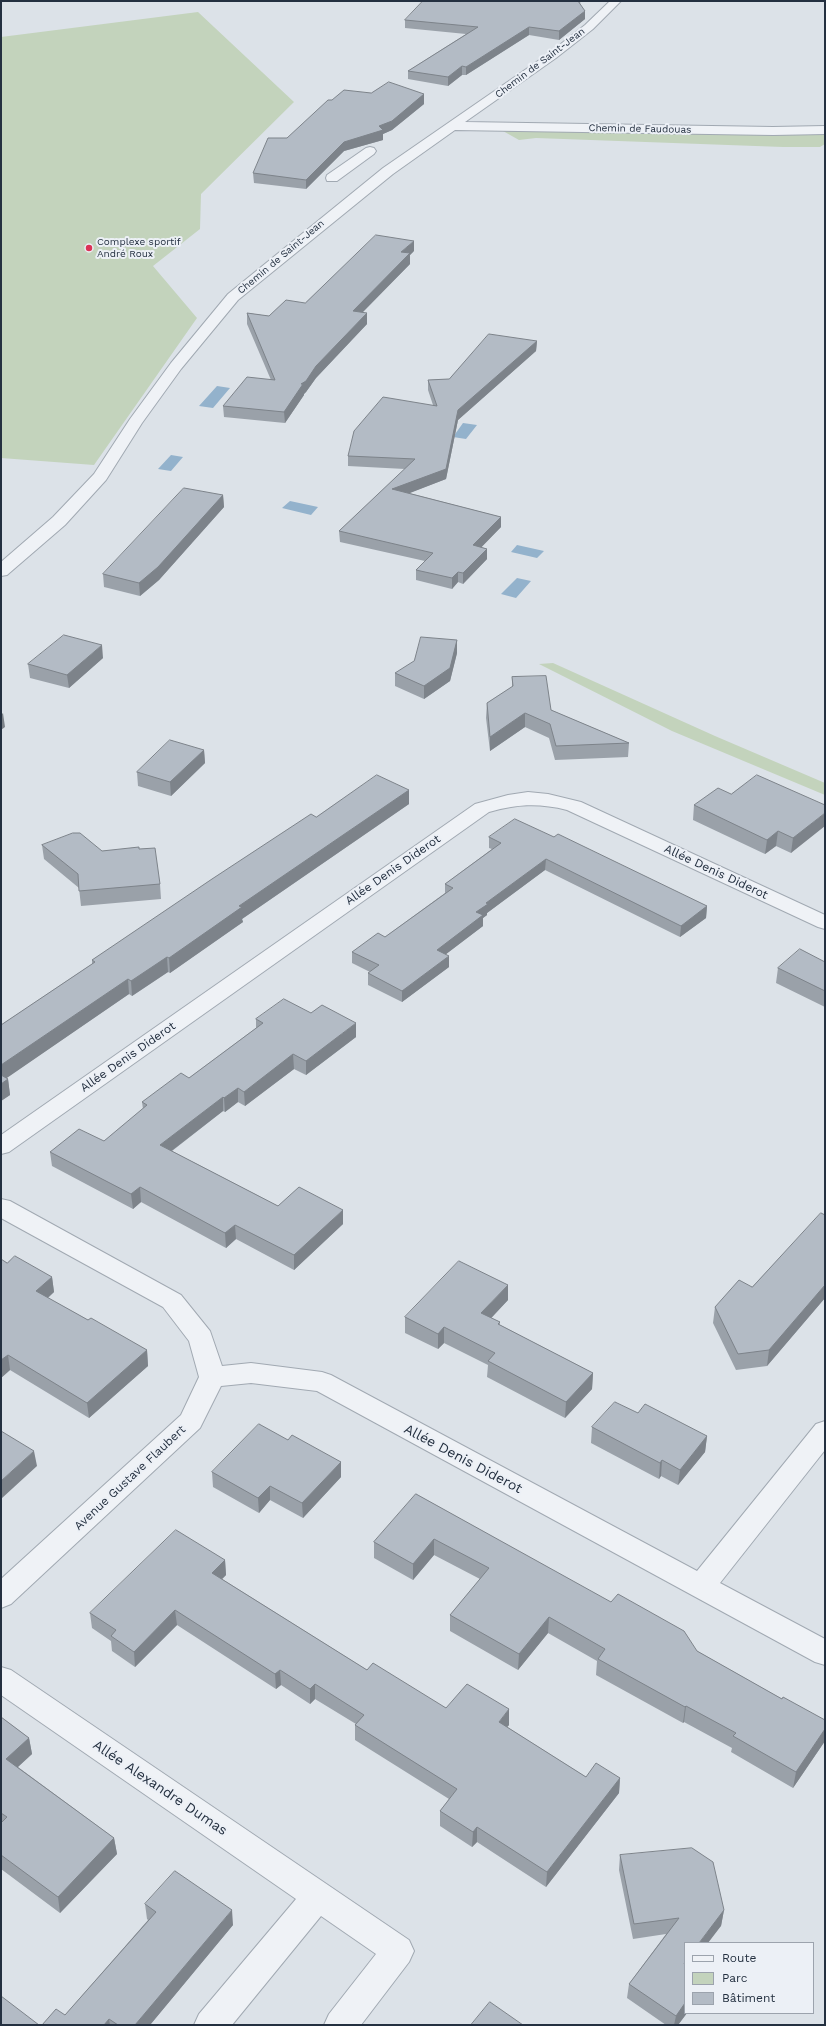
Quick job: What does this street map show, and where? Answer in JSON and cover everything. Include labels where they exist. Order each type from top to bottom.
[{"type":"street","name":"Chemin de Saint-Jean","points":[[1,571],[58,521],[100,477],[134,422],[176,366],[232,297],[388,171],[552,56],[589,27],[616,1]]},
{"type":"street","name":"Chemin de Faudouas","points":[[454,126],[773,131],[825,130]]},
{"type":"street","points":[[332,178],[370,151]]},
{"type":"street","points":[[352,164],[388,171]]},
{"type":"street","name":"Allée Denis Diderot","points":[[1,1146],[482,808],[511,798],[542,797],[574,806],[825,923]]},
{"type":"street","points":[[1,1207],[172,1301],[201,1338],[212,1377]]},
{"type":"street","name":"Allée Denis Diderot","points":[[212,1377],[251,1374],[322,1382],[825,1653]]},
{"type":"street","name":"Avenue Gustave Flaubert","points":[[2,1594],[191,1422],[212,1377]]},
{"type":"street","points":[[700,1587],[825,1431]]},
{"type":"street","name":"Allée Alexandre Dumas","points":[[1,1679],[398,1951],[341,2025]]},
{"type":"street","points":[[211,2025],[318,1897]]},
{"type":"green space","name":"Complexe sportif André Roux","points":[[198,12],[294,102],[201,194],[200,229],[153,266],[197,318],[94,465],[1,458],[1,37]]},
{"type":"green space","points":[[503,131],[825,132],[825,144],[820,147],[783,147],[536,138],[519,140]]},
{"type":"green space","points":[[553,663],[715,736],[825,783],[825,795],[672,731],[539,664]]},
{"type":"water","points":[[217,386],[230,388],[213,408],[199,406]]},
{"type":"water","points":[[463,423],[477,425],[466,439],[453,437]]},
{"type":"water","points":[[171,455],[183,457],[171,471],[158,469]]},
{"type":"water","points":[[290,501],[318,507],[311,515],[282,508]]},
{"type":"water","points":[[517,545],[544,551],[537,558],[511,552]]},
{"type":"water","points":[[517,578],[531,581],[516,598],[501,594]]},
{"type":"building","points":[[423,1],[578,1],[585,11],[559,31],[529,27],[466,67],[462,66],[448,77],[408,71],[478,27],[405,20]]},
{"type":"building","points":[[389,82],[424,94],[392,121],[379,126],[383,130],[344,142],[306,180],[253,173],[268,138],[287,138],[328,100],[332,100],[344,90],[371,93]]},
{"type":"building","points":[[376,235],[414,241],[401,252],[410,253],[353,311],[367,313],[316,366],[306,381],[301,384],[303,384],[284,412],[223,406],[247,377],[275,380],[247,313],[269,316],[286,300],[305,303]]},
{"type":"building","points":[[489,334],[537,341],[458,410],[446,469],[392,489],[501,517],[473,545],[487,549],[463,573],[458,572],[452,578],[416,570],[433,553],[339,531],[415,459],[348,456],[354,431],[383,397],[437,406],[428,380],[449,379]]},
{"type":"building","points":[[184,488],[223,495],[158,567],[139,583],[103,574]]},
{"type":"building","points":[[64,635],[102,645],[67,675],[28,664]]},
{"type":"building","points":[[421,637],[457,640],[450,668],[424,686],[395,673],[414,661]]},
{"type":"building","points":[[546,676],[551,710],[629,743],[556,746],[550,724],[525,713],[490,737],[487,703],[513,686],[512,677]]},
{"type":"building","points":[[170,740],[204,750],[170,782],[137,772]]},
{"type":"building","points":[[377,775],[409,790],[239,906],[242,907],[169,958],[167,957],[131,981],[128,979],[1,1065],[1,1025],[95,962],[92,960],[212,879],[311,814],[316,817]]},
{"type":"building","points":[[757,775],[825,805],[825,813],[793,838],[778,831],[767,840],[694,805],[718,788],[731,794]]},
{"type":"building","points":[[515,819],[554,837],[558,834],[707,906],[681,926],[546,859],[476,912],[483,915],[437,950],[449,956],[402,991],[368,973],[379,965],[352,952],[378,933],[385,937],[453,888],[445,884],[501,843],[489,837]]},
{"type":"building","points":[[73,833],[80,833],[102,851],[139,847],[139,849],[155,848],[160,884],[79,891],[78,874],[42,845]]},
{"type":"building","points":[[800,949],[825,962],[825,991],[778,968]]},
{"type":"building","points":[[284,999],[311,1013],[322,1005],[356,1023],[306,1061],[293,1054],[244,1092],[238,1088],[224,1098],[223,1097],[160,1145],[278,1206],[299,1187],[343,1210],[294,1255],[235,1225],[225,1233],[140,1187],[131,1194],[50,1152],[79,1129],[104,1141],[147,1105],[142,1102],[181,1073],[189,1078],[263,1023],[256,1019]]},
{"type":"building","points":[[1,1075],[8,1079],[1,1084]]},
{"type":"building","points":[[821,1213],[825,1215],[825,1285],[769,1350],[738,1354],[715,1307],[739,1280],[752,1287]]},
{"type":"building","points":[[15,1256],[52,1277],[36,1291],[88,1320],[91,1318],[147,1350],[87,1403],[8,1355],[1,1360],[1,1259],[7,1263]]},
{"type":"building","points":[[459,1261],[508,1285],[481,1313],[500,1322],[498,1324],[593,1373],[566,1402],[488,1361],[495,1353],[444,1327],[438,1334],[405,1317]]},
{"type":"building","points":[[615,1402],[638,1413],[645,1404],[707,1436],[680,1470],[662,1460],[660,1463],[592,1427]]},
{"type":"building","points":[[259,1424],[288,1440],[292,1435],[341,1462],[302,1503],[270,1486],[258,1498],[212,1472]]},
{"type":"building","points":[[1,1431],[34,1451],[1,1481]]},
{"type":"building","points":[[416,1494],[611,1602],[618,1594],[684,1631],[697,1651],[782,1699],[783,1697],[825,1720],[825,1729],[796,1772],[733,1736],[736,1733],[598,1659],[605,1649],[549,1617],[519,1654],[450,1615],[489,1568],[434,1539],[413,1564],[374,1542]]},
{"type":"building","points":[[176,1530],[225,1560],[212,1573],[367,1670],[373,1663],[446,1708],[467,1684],[509,1709],[499,1722],[586,1777],[596,1763],[620,1778],[547,1872],[477,1827],[473,1832],[440,1811],[457,1789],[355,1725],[364,1715],[315,1684],[310,1689],[280,1670],[275,1674],[175,1610],[134,1652],[111,1636],[116,1630],[90,1613]]},
{"type":"building","points":[[1,1717],[29,1738],[6,1759],[114,1838],[58,1897],[1,1855],[1,1823],[7,1817],[1,1813]]},
{"type":"building","points":[[692,1848],[713,1862],[724,1910],[700,1942],[684,1942],[684,2004],[676,2016],[629,1984],[679,1918],[634,1924],[620,1855]]},
{"type":"building","points":[[175,1871],[232,1910],[135,2025],[118,2025],[109,2019],[104,2025],[42,2025],[56,2009],[65,2015],[156,1912],[145,1904]]},
{"type":"building","points":[[1,1996],[39,2025],[1,2025]]},
{"type":"building","points":[[490,2002],[523,2025],[471,2025]]},
{"type":"place","name":"Complexe sportif André Roux","points":[[89,248]]}]
